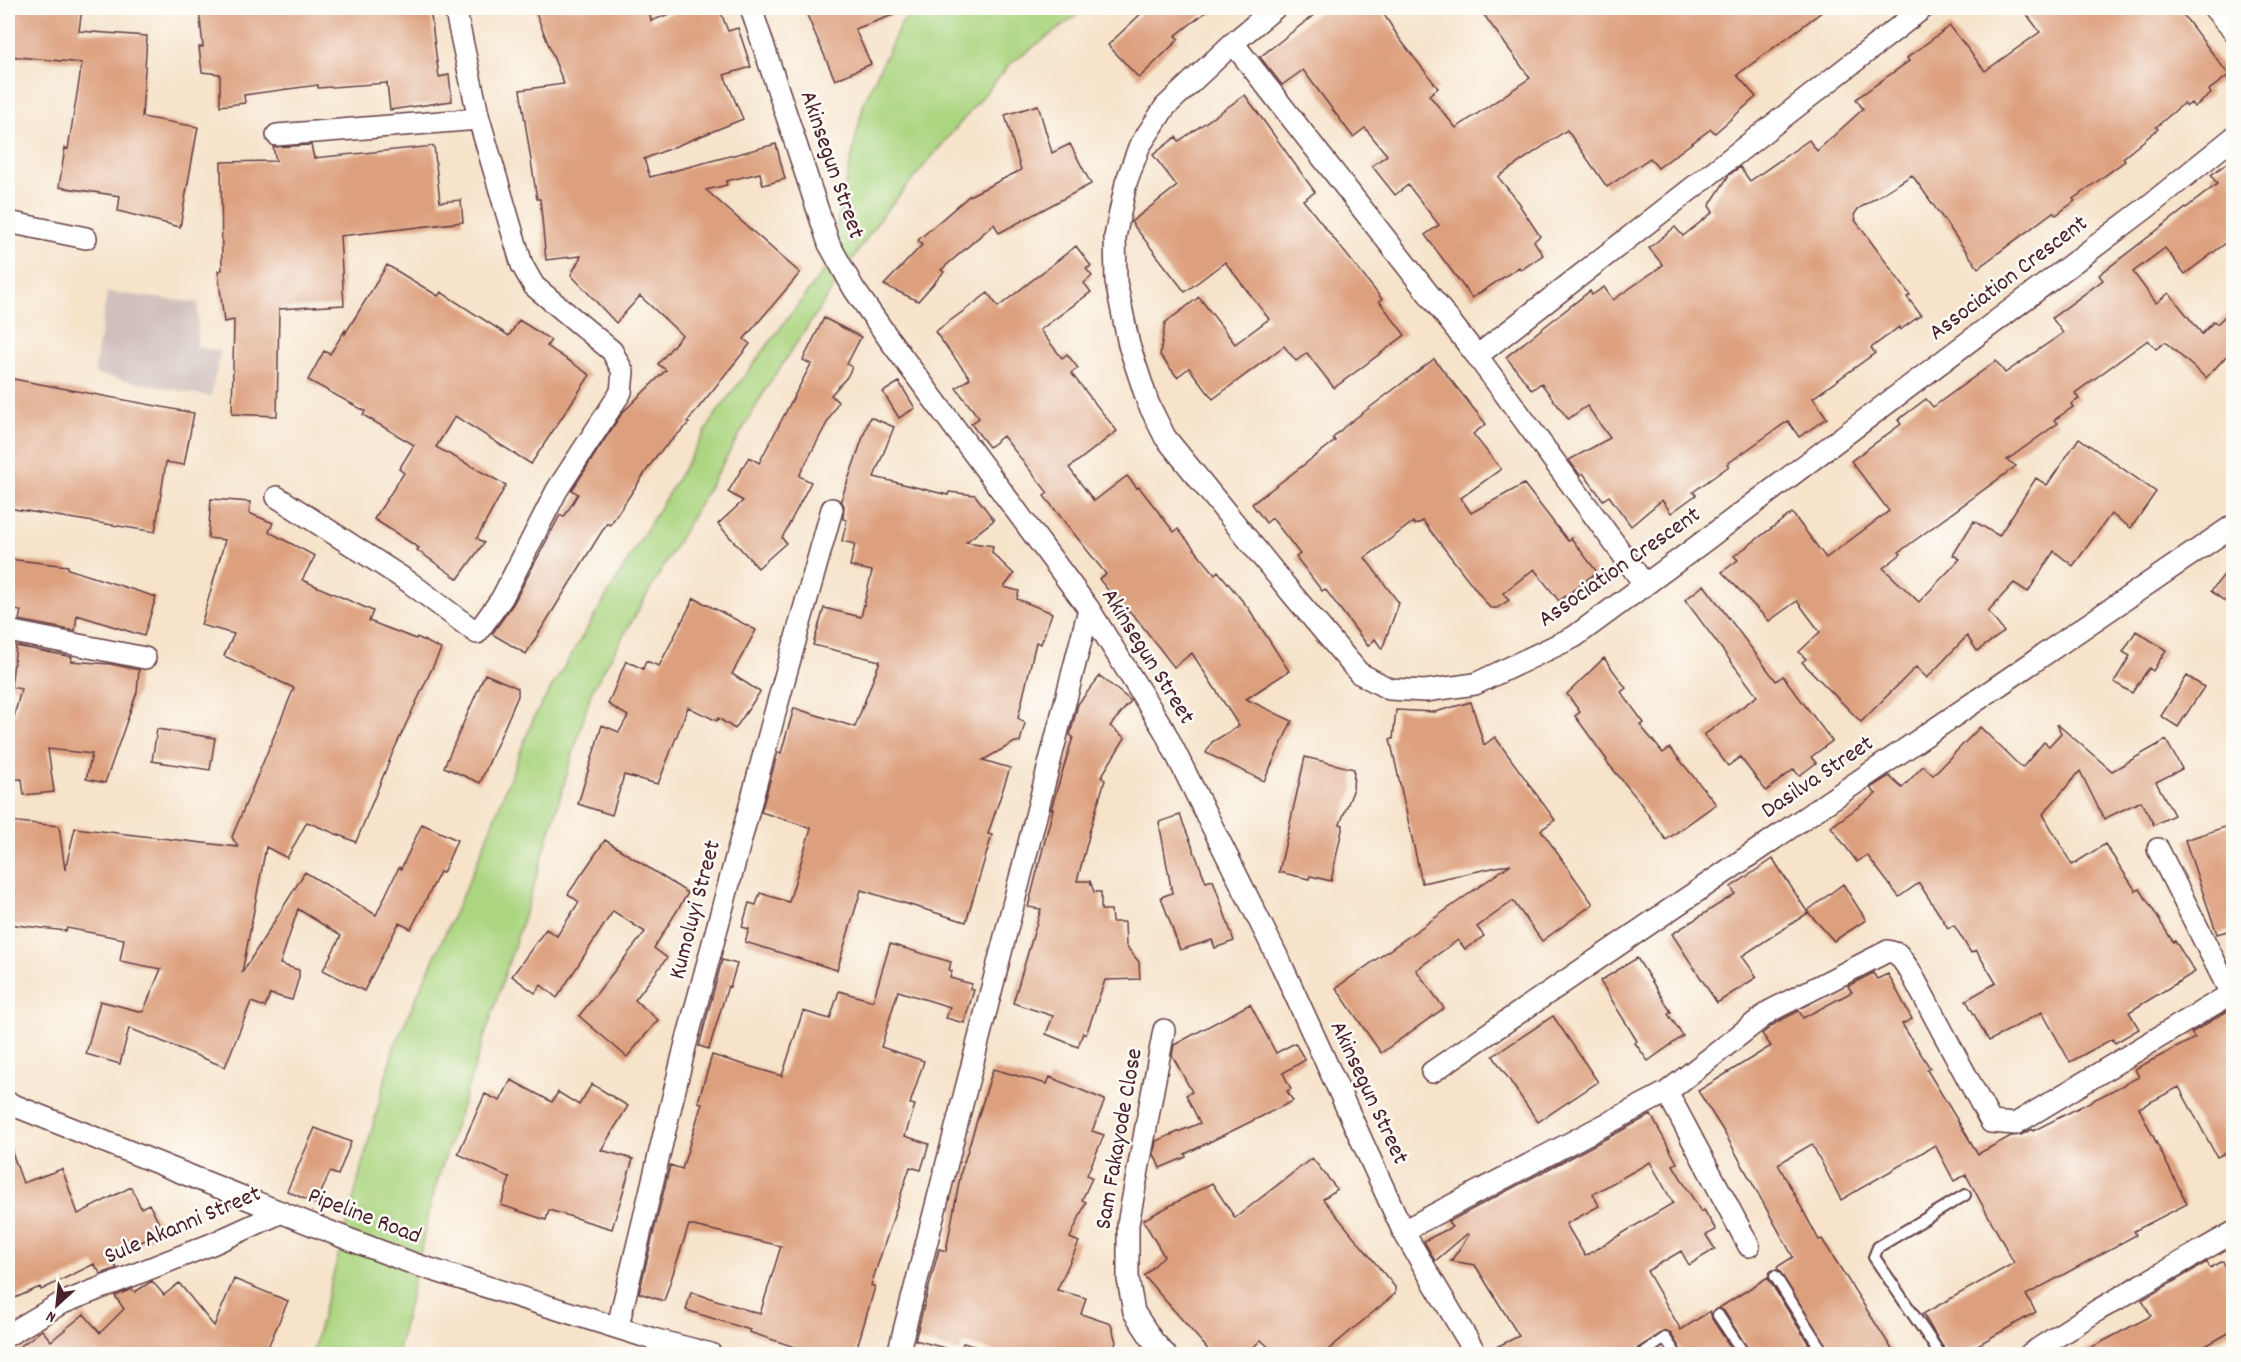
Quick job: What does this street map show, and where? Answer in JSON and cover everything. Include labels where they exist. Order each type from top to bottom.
[{"type":"street","points":[[277,497],[409,582],[477,633],[502,598],[557,490],[621,392],[623,372],[612,351],[534,286],[522,265],[479,119],[455,8]]},
{"type":"street","name":"Akinsegun Street","points":[[752,8],[829,244],[854,289],[889,339],[1089,609],[1164,730],[1282,966],[1403,1231],[1476,1354]]},
{"type":"street","name":"Association Crescent","points":[[1275,8],[1233,43],[1165,107],[1139,147],[1126,183],[1115,237],[1116,282],[1129,345],[1148,403],[1166,438],[1293,596],[1359,673],[1389,689],[1425,691],[1475,684],[1574,637],[2146,208],[2234,136]]},
{"type":"street","points":[[1477,356],[1923,8]]},
{"type":"street","points":[[2214,8],[2234,31]]},
{"type":"street","points":[[1233,43],[1477,356],[1645,585]]},
{"type":"street","points":[[277,135],[479,119]]},
{"type":"street","points":[[8,222],[86,238]]},
{"type":"street","name":"Kumoluyi Street","points":[[618,1326],[686,1047],[832,509]]},
{"type":"street","name":"Dasilva Street","points":[[1432,1072],[2234,525]]},
{"type":"street","points":[[898,1354],[1089,609]]},
{"type":"street","points":[[8,632],[145,658]]},
{"type":"street","points":[[1403,1231],[1667,1092],[1770,1011],[1888,951],[1898,954],[1910,971],[1991,1122],[2015,1124],[2232,993],[2158,849]]},
{"type":"street","name":"Sam Fakayode Close","points":[[1164,1030],[1128,1224],[1128,1279],[1134,1312],[1153,1341],[1165,1354]]},
{"type":"street","points":[[1667,1092],[1749,1245]]},
{"type":"street","name":"Pipeline Road","points":[[8,1103],[417,1265],[618,1326],[651,1347],[711,1354]]},
{"type":"street","name":"Sule Akanni Street","points":[[8,1335],[60,1304],[212,1244],[282,1212]]},
{"type":"street","points":[[2043,1351],[2098,1310],[2234,1232]]},
{"type":"lane","points":[[1940,1354],[1875,1257],[1878,1247],[1965,1195]]},
{"type":"lane","points":[[1775,1276],[1824,1354]]},
{"type":"lane","points":[[1718,1315],[1744,1354]]},
{"type":"lane","points":[[1642,1354],[1665,1338],[1676,1354]]},
{"type":"shaded area","points":[[107,292],[198,303],[197,347],[220,351],[211,397],[94,374]]},
{"type":"green space","points":[[922,8],[1087,8],[1010,64],[881,217],[767,387],[592,690],[533,888],[434,1191],[397,1354],[312,1354],[394,1047],[476,865],[534,717],[718,411],[828,265],[864,102],[902,22]]},
{"type":"building","points":[[8,8],[82,8],[79,31],[147,36],[142,117],[198,127],[180,227],[118,211],[120,196],[59,187],[65,148],[68,149],[82,63],[8,56]]},
{"type":"building","points":[[199,8],[348,8],[348,13],[396,8],[430,8],[439,77],[449,75],[452,101],[390,110],[387,83],[318,88],[318,85],[244,95],[245,103],[220,106],[220,74],[202,72],[199,47],[203,47]]},
{"type":"building","points":[[534,8],[649,8],[651,21],[685,8],[719,8],[728,31],[738,28],[751,67],[724,75],[743,119],[644,159],[650,177],[776,144],[785,179],[763,185],[760,173],[726,181],[727,185],[706,190],[800,273],[744,339],[750,344],[687,422],[689,423],[657,455],[610,525],[607,523],[526,654],[492,634],[513,604],[560,515],[564,517],[578,494],[572,490],[622,413],[666,370],[658,364],[682,335],[640,296],[616,323],[571,275],[581,256],[546,260],[540,199],[537,199],[520,90],[564,84]]},
{"type":"building","points":[[804,8],[907,8],[907,10],[855,29],[871,64],[835,80]]},
{"type":"building","points":[[1147,8],[1211,8],[1175,36],[1179,39],[1139,78],[1108,45]]},
{"type":"building","points":[[1323,8],[1380,8],[1399,38],[1438,88],[1429,95],[1456,128],[1530,78],[1479,8],[1827,8],[1737,75],[1756,97],[1715,133],[1711,129],[1658,168],[1650,158],[1607,187],[1567,130],[1498,177],[1521,205],[1540,236],[1534,241],[1543,255],[1521,270],[1519,267],[1472,298],[1425,235],[1439,225],[1408,185],[1395,195],[1372,166],[1387,155],[1365,128],[1353,137],[1303,70],[1282,85],[1260,57]]},
{"type":"building","points":[[2022,8],[2178,8],[2229,75],[2209,90],[2211,94],[2194,107],[2191,103],[2187,106],[2184,103],[2156,127],[2158,129],[2123,158],[2125,161],[2073,199],[2075,201],[2056,215],[2053,212],[1978,268],[1912,175],[1858,209],[1854,215],[1855,220],[1910,295],[1907,297],[1921,315],[1900,330],[1899,327],[1871,348],[1875,353],[1813,398],[1827,418],[1799,437],[1788,421],[1727,464],[1729,466],[1693,492],[1696,495],[1671,513],[1662,500],[1631,526],[1609,496],[1603,500],[1583,473],[1580,475],[1569,460],[1610,438],[1587,406],[1568,419],[1541,383],[1532,390],[1506,357],[1590,291],[1592,295],[1604,287],[1613,300],[1663,265],[1649,248],[1675,227],[1683,236],[1713,212],[1709,206],[1729,175],[1740,167],[1750,181],[1809,140],[1817,151],[1863,109],[1856,99],[1909,61],[1907,58],[1950,26],[1985,71],[2040,32]]},
{"type":"building","points":[[1245,95],[1315,192],[1303,200],[1382,299],[1379,301],[1405,335],[1334,388],[1307,353],[1296,361],[1284,346],[1213,399],[1189,368],[1177,377],[1160,355],[1165,323],[1199,297],[1235,344],[1269,319],[1225,262],[1185,292],[1131,222],[1177,186],[1153,155],[1176,137],[1179,141]]},
{"type":"building","points":[[1038,105],[1052,153],[1070,144],[1091,184],[999,233],[994,224],[941,270],[944,272],[918,301],[884,285],[922,245],[918,240],[969,196],[1021,170],[1005,115]]},
{"type":"building","points":[[311,145],[314,158],[434,146],[440,202],[461,200],[463,222],[340,236],[344,305],[279,309],[277,416],[232,414],[234,320],[224,322],[218,271],[222,270],[221,162],[276,161],[273,147]]},
{"type":"building","points":[[2234,158],[2234,237],[2185,274],[2165,248],[2133,272],[2156,303],[2169,293],[2202,334],[2214,321],[2217,324],[2234,307],[2234,348],[2206,378],[2165,342],[2156,349],[2148,340],[2075,393],[2079,399],[2071,404],[2073,407],[2054,420],[2058,423],[2007,460],[2016,466],[1899,552],[1901,554],[1883,568],[1919,602],[1960,559],[1953,555],[1974,521],[1999,536],[2036,478],[2047,485],[2079,438],[2156,492],[2131,528],[2111,514],[2073,566],[2054,551],[2028,592],[2014,583],[1988,611],[2004,632],[1977,651],[1967,636],[1927,678],[1916,667],[1861,722],[1802,662],[1806,659],[1799,652],[1820,632],[1797,601],[1769,621],[1722,572],[1738,560],[1734,556],[1792,513],[1826,558],[1889,511],[1851,461],[1901,424],[1898,420],[1926,399],[1933,407],[1996,361],[2005,373],[2063,333],[2052,318],[2103,280],[2099,275],[2217,184],[2211,175]]},
{"type":"building","points":[[1076,246],[1091,266],[1086,269],[1092,276],[1084,283],[1091,292],[1040,330],[1062,358],[1067,354],[1078,368],[1071,373],[1117,431],[1069,468],[1094,501],[1127,476],[1137,488],[1139,487],[1174,532],[1178,529],[1215,574],[1218,571],[1249,609],[1289,671],[1246,699],[1292,721],[1264,781],[1206,753],[1212,742],[1239,726],[1192,653],[1174,667],[1136,618],[1130,612],[1127,614],[1099,579],[1106,574],[1044,496],[1048,493],[1003,436],[989,447],[971,424],[979,418],[956,388],[970,378],[935,332],[988,293],[998,307]]},
{"type":"building","points":[[387,265],[438,296],[441,292],[509,336],[519,320],[551,340],[547,346],[590,375],[531,464],[455,416],[436,447],[506,485],[477,538],[484,543],[458,579],[417,550],[419,548],[374,519],[404,473],[399,469],[414,445],[363,415],[365,411],[308,380],[324,351],[330,354],[345,330],[345,334]]},
{"type":"building","points":[[824,318],[861,337],[847,364],[852,367],[847,377],[831,395],[838,402],[799,476],[811,482],[782,538],[786,543],[758,568],[718,524],[743,501],[728,492],[749,457],[759,463],[811,364],[803,360]]},
{"type":"building","points":[[1434,359],[1486,424],[1473,434],[1501,469],[1461,498],[1471,513],[1524,484],[1568,541],[1571,538],[1597,572],[1559,601],[1534,569],[1503,593],[1509,600],[1497,608],[1490,608],[1423,521],[1415,525],[1413,522],[1365,558],[1399,603],[1382,649],[1375,639],[1368,646],[1325,589],[1322,591],[1296,557],[1300,554],[1272,518],[1266,523],[1252,504],[1335,441],[1333,438],[1344,427]]},
{"type":"building","points":[[8,378],[194,413],[184,465],[166,462],[155,532],[8,508]]},
{"type":"building","points":[[899,382],[915,408],[899,418],[883,392]]},
{"type":"building","points":[[870,417],[894,427],[874,477],[948,495],[949,492],[975,495],[994,520],[966,542],[993,546],[992,553],[1014,574],[1004,587],[1019,591],[1017,599],[1052,613],[1041,644],[1036,642],[1018,718],[1025,723],[1020,742],[1015,742],[983,760],[1010,768],[988,834],[992,835],[966,922],[861,890],[837,970],[745,942],[749,929],[742,927],[749,903],[756,905],[760,893],[789,902],[811,828],[761,812],[778,752],[781,753],[794,708],[855,727],[880,661],[813,645],[824,608],[861,617],[872,571],[850,566],[855,544],[842,541],[847,520],[843,519],[844,506],[841,500]]},
{"type":"building","points":[[211,499],[250,502],[249,513],[273,523],[269,532],[315,556],[302,580],[373,611],[369,621],[416,639],[417,637],[441,649],[393,752],[356,842],[307,822],[287,858],[266,847],[242,973],[305,872],[376,915],[422,824],[457,840],[443,873],[440,872],[411,929],[399,923],[364,991],[323,970],[341,936],[298,909],[280,964],[299,970],[292,1000],[270,994],[265,1007],[251,1002],[225,1067],[129,1028],[120,1064],[86,1054],[100,1001],[143,1012],[161,969],[120,961],[124,939],[67,928],[66,931],[8,924],[11,883],[8,883],[8,821],[59,826],[65,870],[75,828],[238,847],[232,837],[294,688],[224,656],[234,634],[201,625],[225,540],[208,538]]},
{"type":"building","points":[[8,559],[68,566],[68,569],[156,597],[144,636],[77,615],[75,631],[19,620],[21,611],[8,609]]},
{"type":"building","points":[[2234,562],[2234,608],[2211,591]]},
{"type":"building","points":[[1704,585],[1776,681],[1783,676],[1832,741],[1811,757],[1816,763],[1799,776],[1794,769],[1766,791],[1740,757],[1728,766],[1704,735],[1757,696],[1685,600]]},
{"type":"building","points":[[694,598],[756,630],[732,674],[760,692],[735,729],[718,718],[717,721],[688,707],[658,784],[624,775],[612,815],[578,804],[602,725],[619,732],[628,716],[608,704],[626,661],[643,669],[646,661],[659,666]]},
{"type":"building","points":[[2136,631],[2166,650],[2153,671],[2149,668],[2132,693],[2114,682],[2130,656],[2123,652]]},
{"type":"building","points":[[16,646],[72,657],[71,661],[110,664],[139,670],[137,692],[105,783],[86,779],[92,754],[48,749],[54,792],[24,795],[22,779],[8,780],[8,741],[21,689],[11,687]]},
{"type":"building","points":[[1604,658],[1626,688],[1621,692],[1644,723],[1640,725],[1663,753],[1670,748],[1716,804],[1666,840],[1575,716],[1580,712],[1567,694]]},
{"type":"building","points":[[485,674],[518,688],[518,696],[480,783],[444,767]]},
{"type":"building","points":[[1100,676],[1131,701],[1110,726],[1125,738],[1101,777],[1105,780],[1077,881],[1090,881],[1094,892],[1101,892],[1101,910],[1111,910],[1112,922],[1125,922],[1126,946],[1139,962],[1140,979],[1105,980],[1086,1035],[1083,1033],[1078,1047],[1046,1034],[1053,1016],[1013,1003],[1041,909],[1028,907],[1053,809],[1051,809],[1073,737],[1070,735],[1078,704]]},
{"type":"building","points":[[2187,676],[2204,687],[2178,727],[2161,716]]},
{"type":"building","points":[[1471,702],[1484,745],[1495,737],[1555,820],[1541,830],[1593,904],[1542,941],[1513,901],[1477,927],[1484,936],[1465,949],[1458,940],[1416,970],[1444,1008],[1381,1053],[1336,988],[1511,864],[1422,883],[1390,739],[1393,739],[1396,710],[1435,712]]},
{"type":"building","points":[[2057,724],[2112,771],[2166,740],[2182,769],[2156,782],[2174,815],[2154,825],[2141,801],[2104,819],[2080,771],[2043,814],[2072,865],[2105,844],[2136,891],[2140,889],[2195,972],[2129,1012],[2139,1029],[2115,1043],[2112,1039],[2070,1062],[2042,1012],[1989,1041],[1966,1000],[1996,983],[1976,950],[1971,953],[1954,925],[1948,928],[1919,883],[1899,897],[1867,855],[1857,862],[1831,827],[1876,794],[1870,788],[1889,776],[1902,788],[1923,766],[1933,775],[1980,727],[2022,768],[2044,742],[2049,746],[2061,733]]},
{"type":"building","points":[[157,729],[215,738],[210,770],[152,761]]},
{"type":"building","points":[[1305,757],[1354,769],[1353,791],[1340,824],[1343,825],[1331,881],[1279,872]]},
{"type":"building","points":[[1180,815],[1206,882],[1213,880],[1234,941],[1215,948],[1212,940],[1180,950],[1161,897],[1172,893],[1159,822]]},
{"type":"building","points":[[2234,824],[2234,929],[2217,934],[2185,840]]},
{"type":"building","points":[[605,840],[688,893],[654,948],[667,958],[635,1000],[658,1020],[627,1057],[579,1016],[645,932],[613,911],[557,998],[541,985],[535,993],[512,976],[546,929],[557,936],[579,902],[568,894]]},
{"type":"building","points":[[1773,859],[1808,913],[1742,956],[1757,977],[1717,1003],[1672,934],[1735,894],[1731,887]]},
{"type":"building","points":[[1843,884],[1866,920],[1834,941],[1807,911]]},
{"type":"building","points":[[890,944],[951,962],[950,978],[972,984],[970,989],[974,990],[964,1023],[946,1018],[950,1007],[898,991],[881,1047],[924,1061],[910,1104],[915,1105],[905,1136],[929,1144],[921,1170],[910,1167],[871,1285],[875,1287],[855,1354],[816,1354],[686,1310],[691,1292],[760,1314],[781,1246],[689,1225],[664,1301],[639,1293],[670,1165],[682,1169],[702,1103],[698,1102],[712,1055],[782,1076],[803,1011],[830,1019],[839,991],[873,1001]]},
{"type":"building","points":[[1637,958],[1671,1012],[1668,1014],[1683,1036],[1648,1061],[1635,1043],[1637,1041],[1600,981]]},
{"type":"building","points":[[722,960],[737,964],[709,1049],[699,1046]]},
{"type":"building","points":[[1873,973],[1877,979],[1888,974],[1912,1019],[1902,1024],[1930,1068],[1927,1070],[1978,1154],[2011,1136],[2021,1135],[2032,1129],[2033,1131],[2139,1077],[2135,1069],[2195,1038],[2191,1033],[2234,1007],[2234,1148],[2217,1157],[2179,1087],[2139,1108],[2187,1204],[2134,1231],[2136,1235],[2026,1295],[2036,1312],[1962,1354],[1947,1354],[1923,1314],[2014,1263],[1966,1175],[1954,1181],[1935,1145],[1841,1200],[1812,1144],[1778,1164],[1819,1240],[1822,1239],[1895,1354],[1831,1354],[1777,1267],[1793,1257],[1724,1132],[1698,1091],[1771,1046],[1762,1034],[1777,1022],[1799,1011],[1803,1018],[1852,992],[1848,986]]},
{"type":"building","points":[[1250,1004],[1276,1053],[1295,1043],[1305,1060],[1283,1073],[1291,1089],[1287,1091],[1293,1101],[1185,1154],[1186,1157],[1160,1168],[1154,1154],[1156,1141],[1200,1123],[1186,1095],[1192,1092],[1172,1055],[1174,1045]]},
{"type":"building","points":[[1553,1016],[1598,1082],[1538,1122],[1493,1056]]},
{"type":"building","points":[[993,1069],[1047,1084],[1050,1077],[1105,1100],[1092,1131],[1104,1135],[1087,1175],[1092,1178],[1082,1200],[1086,1202],[1070,1238],[1079,1242],[1057,1290],[1086,1298],[1081,1314],[1111,1324],[1116,1342],[1111,1354],[1003,1354],[963,1343],[960,1352],[915,1340],[939,1249],[946,1251],[961,1172]]},
{"type":"building","points":[[511,1080],[552,1102],[558,1092],[579,1105],[592,1084],[628,1106],[601,1150],[633,1159],[612,1229],[549,1210],[546,1220],[501,1205],[510,1178],[458,1154],[485,1094],[500,1101]]},
{"type":"building","points":[[1651,1115],[1677,1163],[1673,1165],[1701,1212],[1704,1210],[1716,1230],[1706,1235],[1715,1249],[1689,1265],[1681,1251],[1647,1271],[1681,1330],[1710,1311],[1712,1319],[1735,1354],[1683,1354],[1671,1334],[1665,1331],[1638,1348],[1635,1354],[1489,1354],[1488,1351],[1519,1336],[1475,1265],[1451,1261],[1469,1235],[1467,1234],[1435,1261],[1424,1241],[1452,1227],[1448,1222]],"holes":[[[1650,1162],[1673,1203],[1585,1256],[1566,1224],[1599,1206],[1593,1194]]]},
{"type":"building","points":[[315,1128],[351,1142],[338,1175],[330,1172],[316,1204],[287,1191]]},
{"type":"building","points":[[8,1147],[10,1147],[23,1183],[62,1169],[78,1214],[131,1187],[141,1208],[149,1204],[163,1231],[110,1258],[117,1268],[101,1274],[94,1264],[41,1290],[40,1287],[8,1301]]},
{"type":"building","points":[[1312,1158],[1337,1189],[1323,1199],[1395,1287],[1395,1294],[1323,1354],[1276,1354],[1261,1340],[1246,1354],[1212,1354],[1144,1276],[1164,1256],[1143,1220],[1212,1183],[1235,1218]]},
{"type":"building","points":[[2223,1261],[2225,1267],[2234,1261],[2234,1330],[2191,1354],[2079,1354],[2151,1316],[2142,1300],[2207,1262],[2210,1268]]},
{"type":"building","points":[[1768,1277],[1815,1354],[1751,1354],[1724,1311],[1719,1308]]},
{"type":"building","points":[[234,1279],[288,1301],[265,1354],[10,1354],[42,1330],[51,1341],[84,1314],[100,1333],[124,1309],[115,1296],[132,1289],[135,1292],[152,1281],[164,1295],[179,1283],[214,1326]]}]
